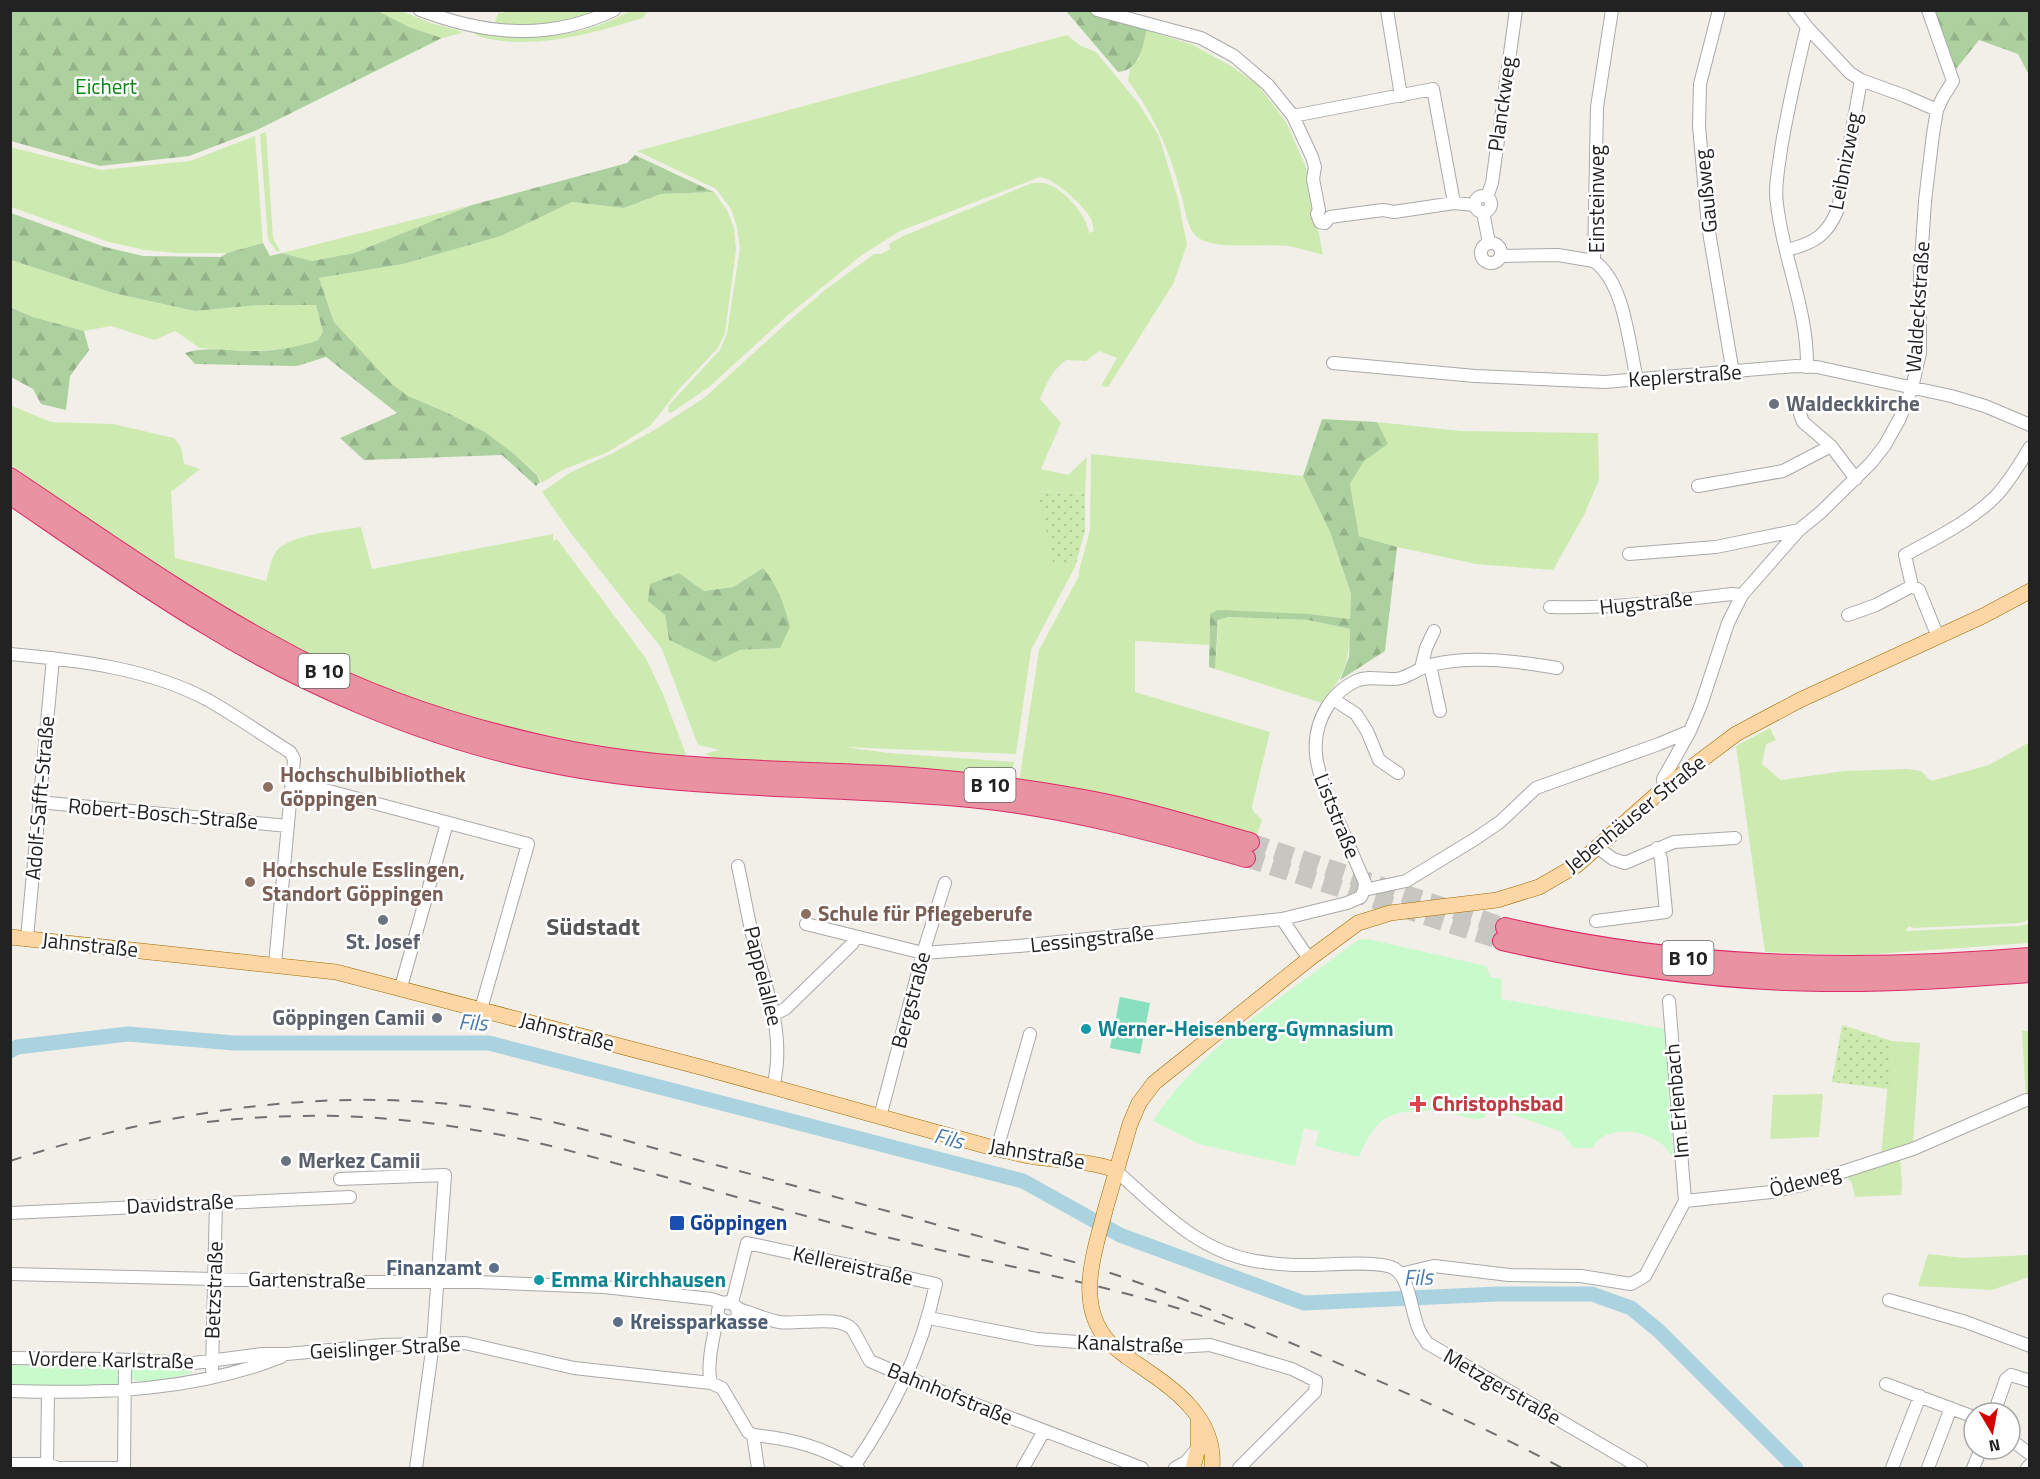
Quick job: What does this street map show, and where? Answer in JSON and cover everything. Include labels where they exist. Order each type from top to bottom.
[{"type":"highway","name":"B 10","points":[[10,477],[217,614],[297,658],[381,696],[454,721],[583,753],[679,765],[899,776],[1025,789],[1113,805],[1248,850],[1107,820],[974,798],[899,792],[686,782],[582,770],[490,749],[377,710],[291,672],[210,627],[138,582],[10,495]]},
{"type":"highway","name":"B 10","points":[[2030,957],[1873,966],[1763,963],[1689,958],[1504,934],[1597,961],[1764,980],[1867,982],[2030,973]]},
{"type":"main road","name":"Jebenhäuser Straße","points":[[1212,1468],[1211,1442],[1190,1404],[1175,1390],[1109,1343],[1095,1320],[1089,1298],[1089,1277],[1115,1170],[1139,1103],[1154,1083],[1309,958],[1358,923],[1374,916],[1508,897],[1558,877],[1598,848],[1637,810],[1664,788],[1736,734],[1768,716],[1938,637],[2030,591]]},
{"type":"main road","name":"Jahnstraße","points":[[10,937],[336,972],[401,987],[997,1149],[1043,1158],[1081,1162],[1115,1170]]},
{"type":"main road","points":[[1193,1468],[1198,1448],[1198,1418]]},
{"type":"street","points":[[420,10],[490,30],[521,32],[576,25],[614,10]]},
{"type":"street","points":[[1097,10],[1202,38],[1234,56],[1268,85],[1293,116],[1312,157],[1315,166],[1313,179],[1325,214],[1383,210],[1394,212],[1454,204],[1479,208],[1489,243]]},
{"type":"street","points":[[1387,10],[1401,96]]},
{"type":"street","name":"Planckweg","points":[[1479,208],[1490,206],[1487,197],[1492,177],[1516,10]]},
{"type":"street","name":"Einsteinweg","points":[[1612,10],[1598,107],[1594,261],[1607,274],[1618,298],[1637,380]]},
{"type":"street","name":"Gaußweg","points":[[1719,10],[1700,84],[1699,126],[1708,226],[1733,373]]},
{"type":"street","points":[[1794,10],[1839,63],[1860,80],[1937,110]]},
{"type":"street","name":"Waldeckstraße","points":[[1664,788],[1663,779],[1701,705],[1724,631],[1742,595],[1798,530],[1856,479],[1885,445],[1900,418],[1911,388],[1920,353],[1920,276],[1925,201],[1937,110],[1953,81],[1928,10]]},
{"type":"street","points":[[1807,27],[1789,101],[1776,200],[1780,227],[1800,297],[1807,367]]},
{"type":"street","name":"Leibnizweg","points":[[1787,250],[1814,242],[1832,224],[1838,209],[1860,80]]},
{"type":"street","points":[[1293,116],[1433,90],[1454,204]]},
{"type":"street","points":[[1489,243],[1499,247],[1501,256]]},
{"type":"street","points":[[1489,243],[1481,250],[1483,260],[1488,263],[1494,263],[1501,256],[1558,255],[1594,261]]},
{"type":"street","name":"Keplerstraße","points":[[1333,363],[1475,376],[1605,382],[1807,367],[1911,388],[1984,406],[2030,425]]},
{"type":"street","points":[[1800,414],[1803,422],[1831,446],[1856,479]]},
{"type":"street","points":[[1698,486],[1783,471],[1831,446]]},
{"type":"street","points":[[1938,637],[1919,591],[1912,586],[1905,555],[1971,517],[1995,496],[2030,447]]},
{"type":"street","name":"Waldeckstraße","points":[[1629,554],[1716,547],[1798,530]]},
{"type":"street","points":[[1848,615],[1876,605],[1912,586]]},
{"type":"street","name":"Hugstraße","points":[[1550,607],[1592,608],[1732,594],[1742,595]]},
{"type":"street","points":[[1434,631],[1425,648],[1425,667],[1440,711]]},
{"type":"street","points":[[10,654],[86,662],[164,682],[207,700],[290,752],[294,759],[275,964]]},
{"type":"street","name":"Adolf-Safft-Straße","points":[[27,938],[53,658]]},
{"type":"street","name":"Liststraße","points":[[1364,890],[1365,883],[1320,778],[1316,760],[1315,741],[1320,717],[1333,699],[1344,687],[1356,681],[1371,677],[1401,678],[1425,667],[1467,660],[1497,660],[1557,668]]},
{"type":"street","points":[[1333,699],[1356,714],[1367,731],[1379,760],[1398,773]]},
{"type":"street","name":"Lessingstraße","points":[[806,924],[923,953],[1019,946],[1282,919],[1347,903],[1361,897],[1364,890],[1406,881],[1500,822],[1536,788],[1659,744],[1690,730]]},
{"type":"street","points":[[291,784],[325,790],[528,844],[482,1009]]},
{"type":"street","name":"Robert-Bosch-Straße","points":[[39,802],[288,826]]},
{"type":"street","points":[[401,987],[447,823]]},
{"type":"street","points":[[1598,848],[1612,859],[1625,863],[1674,842],[1736,838]]},
{"type":"street","points":[[1596,921],[1666,912],[1661,859],[1657,848]]},
{"type":"street","name":"Pappelallee","points":[[738,867],[752,934],[774,1014],[779,1059],[774,1087]]},
{"type":"street","name":"Bergstraße","points":[[880,1117],[923,953],[945,883]]},
{"type":"street","points":[[1282,919],[1309,958]]},
{"type":"street","points":[[774,1014],[785,1009],[852,944],[856,937]]},
{"type":"street","name":"Im Erlenbach","points":[[1669,1002],[1685,1201]]},
{"type":"street","points":[[997,1149],[1030,1034]]},
{"type":"street","name":"Ödeweg","points":[[1685,1201],[1771,1192],[1802,1185],[1913,1149],[2026,1100]]},
{"type":"street","points":[[1115,1170],[1182,1229],[1210,1247],[1227,1254],[1253,1260],[1299,1265],[1381,1265],[1394,1268],[1400,1274],[1434,1266],[1509,1275],[1581,1276],[1631,1284],[1645,1276],[1685,1201]]},
{"type":"street","points":[[340,1179],[445,1175],[433,1343],[416,1468]]},
{"type":"street","name":"Davidstraße","points":[[10,1213],[350,1197]]},
{"type":"street","name":"Betzstraße","points":[[213,1377],[211,1362],[216,1202]]},
{"type":"street","name":"Kellereistraße","points":[[731,1305],[747,1243],[936,1284],[929,1318],[907,1376],[886,1418],[855,1468]]},
{"type":"street","name":"Gartenstraße","points":[[10,1274],[604,1287]]},
{"type":"street","name":"Metzgerstraße","points":[[1400,1274],[1406,1286],[1420,1333],[1427,1343],[1641,1468]]},
{"type":"street","name":"Bahnhofstraße","points":[[604,1287],[711,1299],[782,1323],[799,1321],[842,1323],[853,1330],[870,1361],[930,1387],[1142,1468]]},
{"type":"street","points":[[1889,1300],[1966,1322],[2030,1346]]},
{"type":"street","points":[[723,1319],[736,1318],[731,1305],[718,1310],[723,1319],[714,1377],[711,1383],[722,1388],[748,1432],[753,1435],[782,1438],[807,1444],[824,1450],[855,1468]]},
{"type":"street","name":"Kanalstraße","points":[[929,1318],[1037,1339],[1161,1348],[1210,1345],[1292,1369],[1316,1381],[1315,1392],[1239,1468]]},
{"type":"street","name":"Geislinger Straße","points":[[211,1362],[262,1354],[287,1354],[382,1345],[465,1343],[587,1370],[711,1383]]},
{"type":"street","name":"Geislinger Straße","points":[[213,1377],[287,1354]]},
{"type":"street","name":"Vordere Karlstraße","points":[[10,1358],[211,1362]]},
{"type":"street","points":[[10,1464],[47,1464],[58,1468],[124,1468],[125,1360]]},
{"type":"street","points":[[1998,1401],[2006,1378],[2011,1375],[2030,1381]]},
{"type":"street","name":"Vordere Karlstraße","points":[[10,1391],[125,1390],[213,1377]]},
{"type":"street","points":[[1886,1384],[1962,1412]]},
{"type":"street","points":[[47,1464],[48,1392]]},
{"type":"street","points":[[1892,1468],[1920,1396]]},
{"type":"street","points":[[1928,1468],[1951,1408]]},
{"type":"street","points":[[1023,1468],[1044,1431]]},
{"type":"street","points":[[753,1435],[758,1468]]},
{"type":"street","points":[[1175,1468],[1186,1462],[1198,1448]]},
{"type":"green space","name":"Eichert","points":[[10,11],[378,11],[409,27],[442,38],[257,130],[189,156],[100,166],[11,141]]},
{"type":"green space","points":[[378,11],[401,11],[462,33],[442,38],[409,27]]},
{"type":"green space","points":[[598,11],[551,25],[493,26],[499,12]]},
{"type":"green space","points":[[631,11],[648,11],[643,18],[556,40],[502,41],[482,37],[472,31],[514,36],[553,36],[591,27]]},
{"type":"green space","points":[[1066,11],[1097,11],[1148,23],[1143,47],[1137,61],[1126,70],[1118,72]]},
{"type":"green space","points":[[1935,11],[2029,11],[2029,75],[2018,54],[1979,40],[1956,69]]},
{"type":"green space","points":[[1146,30],[1191,44],[1231,66],[1258,85],[1286,122],[1306,167],[1323,255],[1288,246],[1218,244],[1200,239],[1192,231],[1173,166],[1161,137],[1147,109],[1128,81],[1130,68],[1139,59]]},
{"type":"green space","points":[[1067,35],[1081,46],[1096,52],[1139,104],[1159,136],[1178,199],[1187,245],[1173,284],[1108,387],[1101,386],[1117,358],[1099,351],[1086,361],[1066,360],[1061,364],[1053,373],[1040,399],[1061,423],[1041,469],[1068,475],[1087,457],[1085,494],[1039,491],[1053,563],[1075,567],[1031,650],[1016,754],[843,747],[889,753],[1014,762],[1011,782],[719,761],[705,754],[719,750],[698,745],[662,649],[570,532],[542,492],[569,473],[611,454],[656,429],[704,398],[825,290],[874,254],[881,254],[890,249],[889,244],[903,236],[1032,183],[1047,184],[1067,197],[1084,218],[1089,233],[1094,231],[1091,219],[1068,193],[1053,182],[1040,177],[900,231],[862,255],[787,316],[709,387],[671,413],[668,412],[669,405],[720,350],[727,333],[740,248],[731,209],[716,189],[637,151]],"holes":[[[763,568],[780,648],[740,650],[715,661],[669,640],[665,615],[679,573],[704,591],[733,587]]]},
{"type":"green space","points":[[266,132],[273,238],[280,251],[276,251],[268,239],[260,134]]},
{"type":"green space","points":[[255,136],[263,243],[227,253],[177,253],[145,250],[109,242],[11,207],[10,147],[101,170],[190,161]]},
{"type":"green space","points":[[635,155],[714,192],[661,194],[624,208],[572,202],[501,236],[403,264],[319,278],[334,322],[392,384],[408,396],[485,432],[537,475],[540,482],[536,486],[502,455],[364,460],[340,438],[397,413],[326,357],[297,366],[195,364],[185,353],[209,349],[276,350],[318,340],[323,332],[316,305],[260,305],[195,311],[113,293],[11,260],[11,213],[105,247],[143,256],[221,257],[227,253],[263,243],[270,256],[282,253],[312,261],[354,253],[472,205],[627,163]]},
{"type":"green space","points":[[714,192],[727,210],[734,228],[736,250],[725,333],[718,348],[680,388],[650,426],[608,452],[560,471],[542,483],[537,474],[485,432],[408,396],[392,384],[334,322],[319,278],[403,264],[501,236],[572,202],[624,208],[661,194]]},
{"type":"green space","points":[[472,205],[354,253],[312,261],[282,253]]},
{"type":"green space","points":[[11,260],[113,293],[195,311],[260,305],[316,305],[323,332],[318,340],[295,348],[249,351],[200,348],[175,331],[154,340],[111,326],[84,331],[33,317],[11,307]]},
{"type":"green space","points":[[10,307],[33,317],[84,331],[89,350],[70,376],[66,410],[41,404],[33,389],[11,377]]},
{"type":"green space","points":[[10,405],[51,422],[113,424],[174,438],[181,447],[184,464],[200,469],[171,492],[175,558],[266,581],[273,556],[281,547],[302,537],[327,532],[361,527],[372,569],[553,534],[553,541],[557,539],[645,657],[663,694],[687,757],[642,753],[551,738],[462,715],[375,684],[290,645],[168,573],[11,465]]},
{"type":"green space","points":[[1322,419],[1377,422],[1388,444],[1364,461],[1350,484],[1359,536],[1397,547],[1385,651],[1340,680],[1349,657],[1350,629],[1308,620],[1229,617],[1218,620],[1215,669],[1209,667],[1210,614],[1218,610],[1309,614],[1350,619],[1351,594],[1330,532],[1303,476]]},
{"type":"green space","points":[[1377,422],[1461,431],[1598,433],[1599,480],[1584,515],[1553,570],[1476,564],[1397,547],[1359,536],[1350,484],[1364,461],[1387,444]]},
{"type":"green space","points":[[1091,454],[1303,476],[1330,532],[1351,595],[1350,619],[1309,614],[1210,615],[1209,645],[1135,641],[1135,692],[1270,732],[1252,806],[1253,811],[1262,820],[1256,837],[1019,782],[1039,650],[1079,576],[1090,530]]},
{"type":"green space","points":[[1038,491],[1085,494],[1085,531],[1075,567],[1053,563]]},
{"type":"green space","points":[[763,568],[780,596],[790,627],[780,648],[740,650],[715,662],[669,640],[665,615],[648,601],[650,584],[679,573],[704,591],[733,587]]},
{"type":"green space","points":[[1229,617],[1308,620],[1350,629],[1344,669],[1322,703],[1215,669],[1219,620]]},
{"type":"green space","points":[[1770,728],[1776,740],[1766,744],[1762,764],[1781,780],[1844,771],[1907,769],[1921,771],[1931,781],[1989,765],[2028,743],[2029,740],[2029,920],[2020,923],[1913,928],[1909,926],[1905,931],[2029,924],[2029,943],[1860,955],[1765,952],[1736,746]]},
{"type":"green space","points":[[1368,939],[1486,966],[1490,977],[1502,979],[1501,999],[1666,1029],[1674,1160],[1663,1145],[1645,1135],[1635,1133],[1615,1132],[1598,1140],[1592,1148],[1573,1148],[1562,1132],[1489,1106],[1484,1118],[1479,1119],[1440,1111],[1407,1112],[1388,1117],[1374,1128],[1359,1157],[1315,1146],[1319,1131],[1304,1128],[1295,1166],[1199,1144],[1153,1121],[1193,1070],[1234,1033],[1358,940]]},
{"type":"green space","points":[[1120,997],[1150,1003],[1140,1054],[1110,1048]]},
{"type":"green space","points":[[1842,1025],[1892,1041],[1889,1089],[1832,1082]]},
{"type":"green space","points":[[2022,1031],[2029,1031],[2029,1098],[2026,1099]]},
{"type":"green space","points":[[1892,1041],[1920,1043],[1913,1143],[1881,1155]]},
{"type":"green space","points":[[1823,1094],[1819,1137],[1770,1139],[1773,1095]]},
{"type":"green space","points":[[1900,1159],[1901,1195],[1855,1197],[1852,1183],[1844,1174]]},
{"type":"green space","points":[[1928,1254],[1965,1258],[2029,1255],[2029,1277],[1992,1290],[1918,1286]]},
{"type":"green space","points":[[11,1362],[117,1365],[118,1386],[11,1389]]},
{"type":"green space","points":[[136,1365],[191,1365],[192,1373],[162,1380],[139,1381],[132,1379],[132,1370]]},
{"type":"waterway","name":"Fils","points":[[10,1051],[17,1047],[128,1034],[234,1043],[489,1043],[1023,1181],[1120,1235],[1304,1303],[1498,1294],[1592,1294],[1631,1308],[1659,1331],[1796,1468]]},
{"type":"tunnel","points":[[1250,842],[1505,927]]},
{"type":"tunnel","points":[[1246,858],[1502,941]]},
{"type":"railway","points":[[10,1161],[108,1133],[208,1113],[259,1106],[360,1100],[411,1101],[449,1104],[523,1116],[802,1188],[1125,1278],[1221,1314],[1347,1367],[1429,1403],[1562,1468]]},
{"type":"railway","points":[[207,1122],[299,1116],[343,1116],[429,1123],[517,1138],[878,1235],[1155,1301],[1230,1326]]},
{"type":"place","name":"Waldeckkirche","points":[[1774,404]]},
{"type":"place","name":"Hochschulbibliothek Göppingen","points":[[268,787]]},
{"type":"place","name":"Hochschule Esslingen, Standort Göppingen","points":[[250,882]]},
{"type":"place","name":"Schule für Pflegeberufe","points":[[806,914]]},
{"type":"place","name":"St. Josef","points":[[383,920]]},
{"type":"place","name":"Göppingen Camii","points":[[437,1018]]},
{"type":"place","name":"Werner-Heisenberg-Gymnasium","points":[[1086,1029]]},
{"type":"place","name":"Christophsbad","points":[[1418,1104]]},
{"type":"place","name":"Merkez Camii","points":[[286,1161]]},
{"type":"place","name":"Göppingen","points":[[677,1223]]},
{"type":"place","name":"Finanzamt","points":[[494,1268]]},
{"type":"place","name":"Emma Kirchhausen","points":[[539,1280]]},
{"type":"place","name":"Kreissparkasse","points":[[618,1322]]},
{"type":"district","name":"Südstadt","points":[[593,927]]}]
